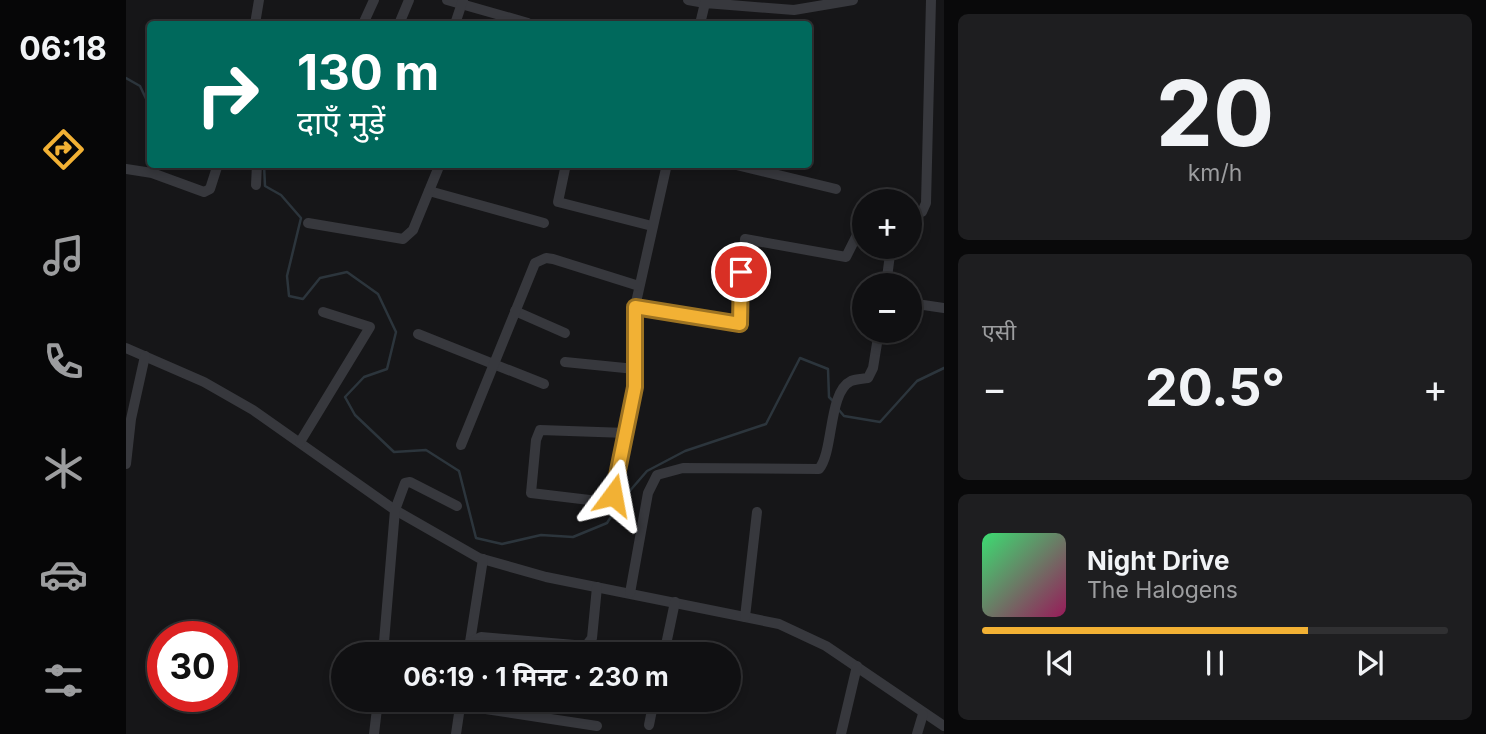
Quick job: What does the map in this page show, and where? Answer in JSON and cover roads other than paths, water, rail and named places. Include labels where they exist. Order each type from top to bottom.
[{"type":"street","points":[[257,21],[259,0]]},
{"type":"street","points":[[364,21],[374,0]]},
{"type":"street","points":[[401,21],[408,0]]},
{"type":"street","points":[[447,0],[463,2],[522,21]]},
{"type":"street","points":[[688,0],[794,10],[853,0]]},
{"type":"street","points":[[922,212],[926,203],[931,0]]},
{"type":"street","points":[[457,21],[463,2]]},
{"type":"street","points":[[701,21],[705,3]]},
{"type":"street","points":[[126,169],[152,173],[204,192],[210,188],[217,168]]},
{"type":"street","points":[[256,185],[257,168]]},
{"type":"street","points":[[308,223],[403,239],[413,230],[438,168]]},
{"type":"street","points":[[565,168],[558,202],[652,226]]},
{"type":"street","points":[[626,433],[548,428],[540,430],[536,440],[531,493],[586,500],[609,499],[615,489],[626,433],[635,387],[635,307],[666,168]]},
{"type":"street","points":[[749,168],[836,188]]},
{"type":"street","points":[[429,191],[544,223]]},
{"type":"street","points":[[635,307],[740,324],[745,239],[846,257],[852,245]]},
{"type":"street","points":[[461,445],[535,263],[546,258],[639,286]]},
{"type":"street","points":[[922,305],[943,308]]},
{"type":"street","points":[[300,442],[370,327],[323,312]]},
{"type":"street","points":[[514,312],[565,333]]},
{"type":"street","points":[[418,334],[544,384]]},
{"type":"street","points":[[630,593],[648,493],[657,475],[683,468],[819,469],[825,460],[839,399],[847,384],[870,376],[877,343]]},
{"type":"street","points":[[126,348],[204,382],[300,442],[395,510],[483,559],[546,577],[745,617],[802,633],[856,666],[943,726]]},
{"type":"street","points":[[126,464],[131,419],[145,356]]},
{"type":"street","points":[[565,362],[635,369]]},
{"type":"street","points":[[384,642],[395,510],[405,483],[410,482],[457,506]]},
{"type":"street","points":[[745,617],[757,512]]},
{"type":"street","points":[[470,642],[483,559]]},
{"type":"street","points":[[589,642],[592,638],[597,587]]},
{"type":"street","points":[[667,642],[675,602]]},
{"type":"street","points":[[470,642],[481,637],[539,642]]},
{"type":"street","points":[[841,734],[856,666]]},
{"type":"street","points":[[374,734],[377,712]]},
{"type":"street","points":[[456,734],[460,712]]},
{"type":"street","points":[[514,712],[597,726]]},
{"type":"street","points":[[649,724],[652,712]]},
{"type":"street","points":[[917,734],[923,714]]},
{"type":"waterway","points":[[126,78],[140,86],[147,101]]},
{"type":"waterway","points":[[264,168],[265,186],[281,195],[301,218],[287,276],[289,296],[303,299],[320,278],[347,272],[378,294],[396,332],[387,369],[364,377],[345,397],[355,415],[394,452],[426,450],[459,471],[476,538],[502,544],[541,535],[573,537],[607,523],[621,501],[647,471],[685,451],[766,424],[800,358],[828,369],[829,397],[833,401]]},
{"type":"waterway","points":[[839,410],[844,416],[880,422],[917,381],[944,368]]}]
